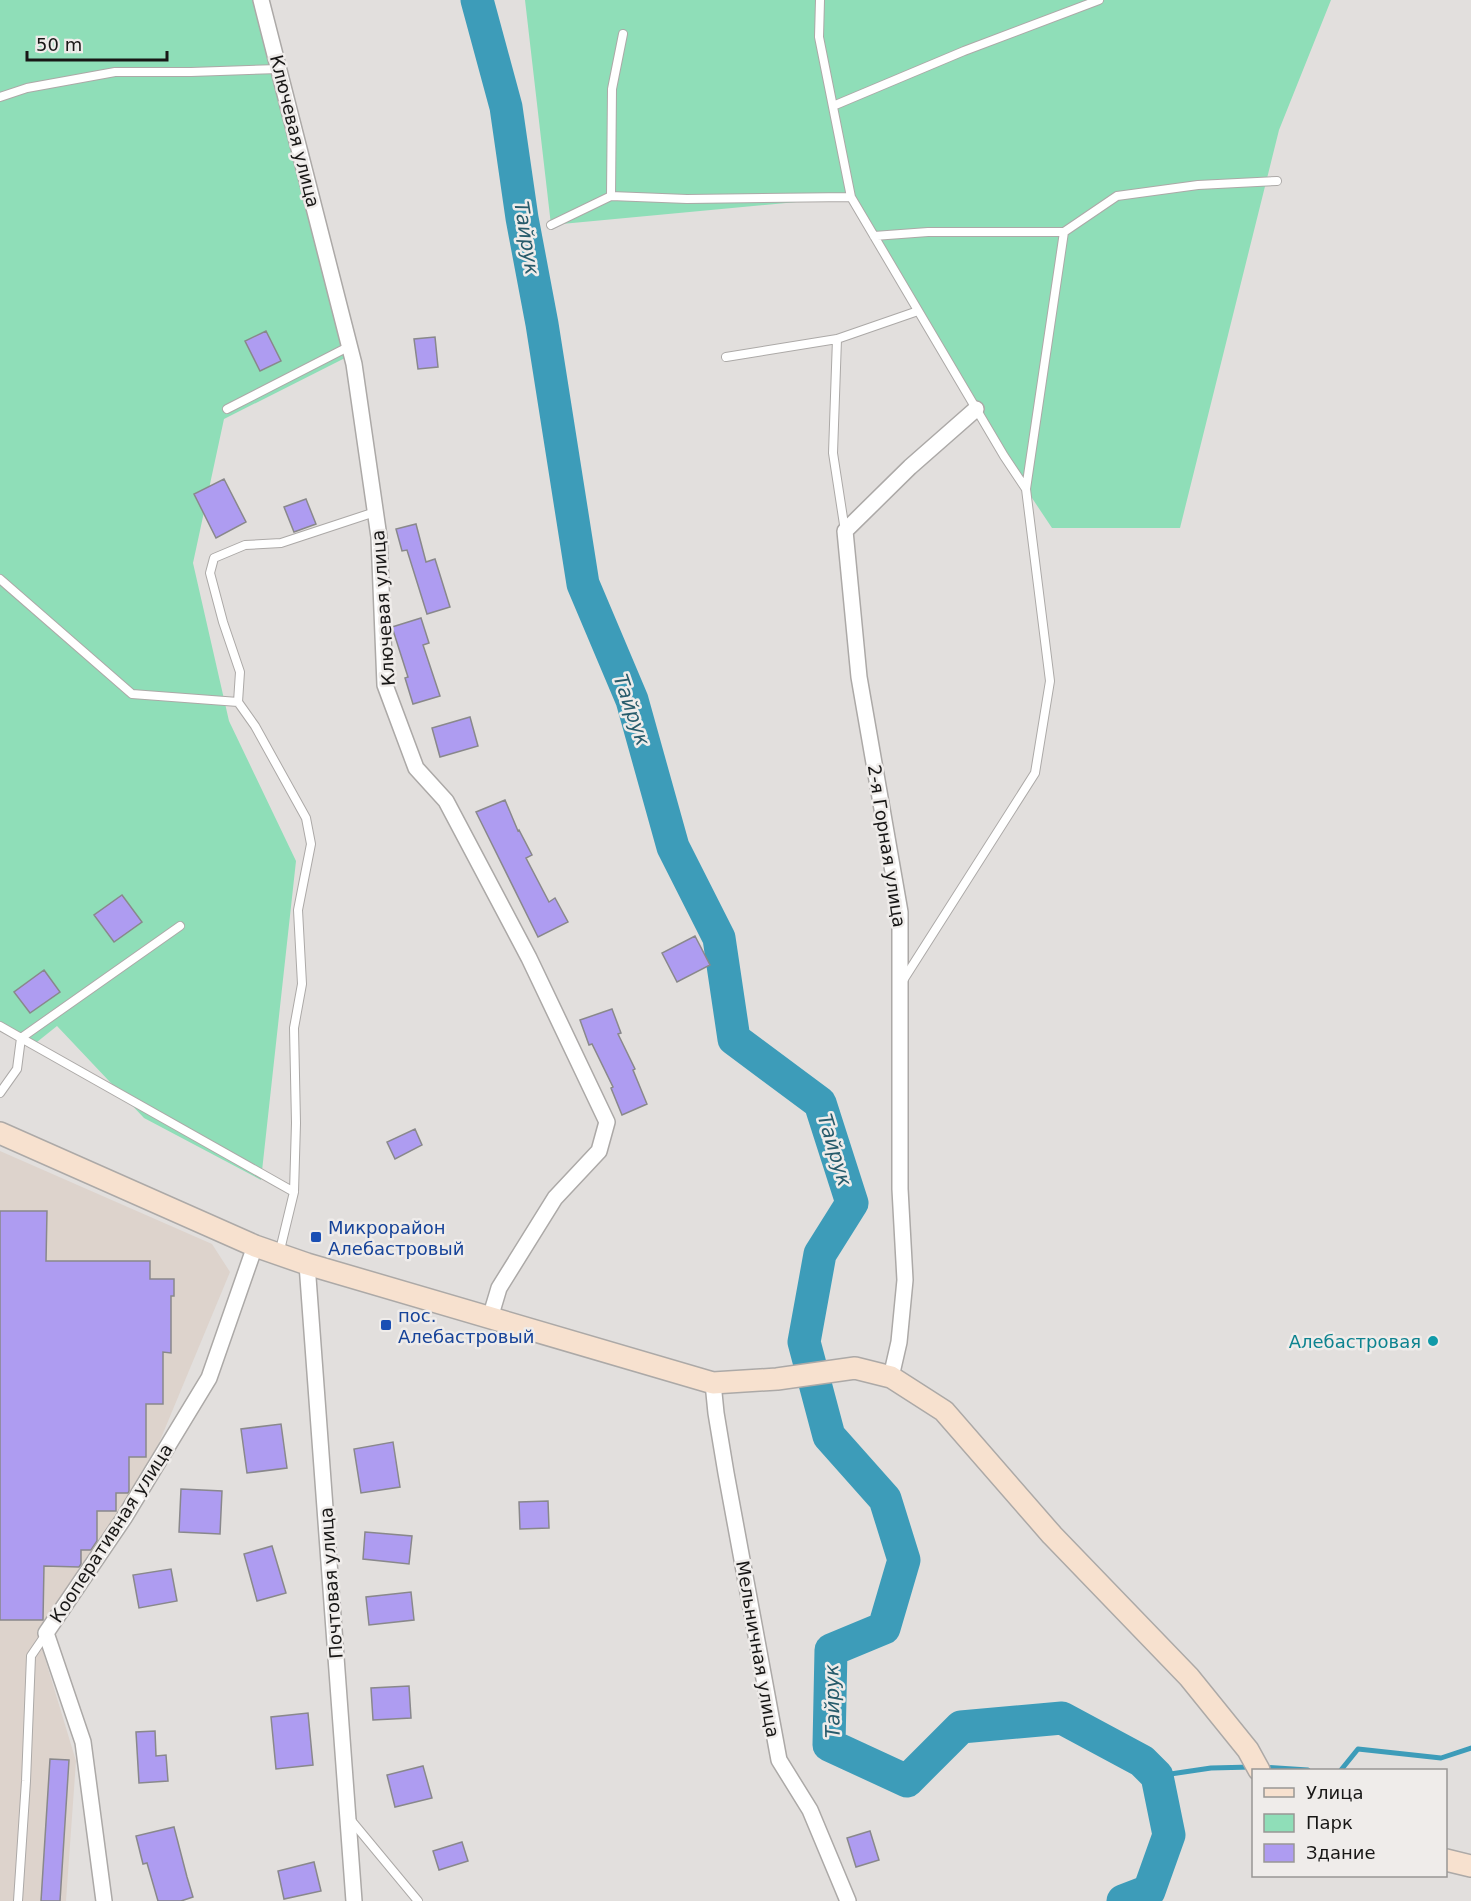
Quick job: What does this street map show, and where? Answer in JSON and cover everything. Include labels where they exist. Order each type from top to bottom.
[{"type":"street","name":"Ключевая улица","points":[[261,0],[354,364],[379,537],[385,685],[416,768],[446,801],[529,958],[608,1122],[599,1151],[555,1198],[498,1288],[490,1318]]},
{"type":"street","points":[[845,531],[910,467],[976,409]]},
{"type":"street","name":"2-я Горная улица","points":[[845,531],[859,677],[900,912],[900,1189],[905,1280],[899,1342],[891,1377]]},
{"type":"street","points":[[0,1133],[255,1246],[307,1264],[713,1383],[777,1379],[855,1368],[891,1377],[944,1411],[1052,1535],[1189,1677],[1248,1750],[1258,1769]]},
{"type":"street","name":"Кооперативная улица","points":[[104,1901],[83,1742],[46,1633],[124,1518],[209,1378],[255,1246]]},
{"type":"street","name":"Почтовая улица","points":[[307,1264],[354,1901]]},
{"type":"street","name":"Мельничная улица","points":[[713,1383],[724,1463],[779,1760],[810,1810],[848,1901]]},
{"type":"street","points":[[1447,1860],[1471,1866]]},
{"type":"lane","points":[[820,0],[819,37],[850,197],[1026,489]]},
{"type":"lane","points":[[833,106],[964,51],[1099,0]]},
{"type":"lane","points":[[611,196],[612,89],[623,34]]},
{"type":"lane","points":[[0,97],[27,88],[115,72],[279,69]]},
{"type":"lane","points":[[873,236],[928,232],[1064,232],[1117,196],[1198,185],[1277,181]]},
{"type":"lane","points":[[551,225],[611,196],[687,199],[850,197]]},
{"type":"lane","points":[[900,986],[1035,773],[1050,681],[1026,489],[1064,232]]},
{"type":"lane","points":[[726,357],[837,339],[918,311]]},
{"type":"lane","points":[[837,339],[833,453],[845,531]]},
{"type":"lane","points":[[227,409],[350,346]]},
{"type":"lane","points":[[279,1254],[294,1192],[296,1123],[294,1028],[302,984],[298,910],[311,844],[306,818],[255,726],[238,702],[240,672],[210,573],[214,558],[245,544],[281,543],[375,512]]},
{"type":"lane","points":[[0,579],[132,694],[238,702]]},
{"type":"lane","points":[[0,1093],[17,1069],[21,1038],[180,926]]},
{"type":"lane","points":[[0,1026],[294,1192]]},
{"type":"lane","points":[[18,1901],[31,1656],[46,1633]]},
{"type":"lane","points":[[349,1818],[418,1901]]},
{"type":"shaded area","points":[[0,1151],[212,1244],[230,1272],[149,1467],[91,1562],[37,1632],[76,1761],[66,1901],[0,1901]]},
{"type":"green space","points":[[0,0],[258,0],[345,358],[224,419],[193,563],[229,721],[296,861],[261,1180],[144,1118],[57,1026],[32,1046],[0,1024]]},
{"type":"green space","points":[[525,0],[1331,0],[1279,130],[1180,528],[1052,528],[994,441],[850,197],[551,225]]},
{"type":"building","points":[[266,331],[281,361],[260,371],[245,341]]},
{"type":"building","points":[[435,337],[438,367],[418,369],[414,339]]},
{"type":"building","points":[[224,479],[246,522],[216,538],[194,494]]},
{"type":"building","points":[[306,499],[316,524],[294,532],[284,507]]},
{"type":"building","points":[[416,524],[426,562],[435,559],[450,607],[427,614],[407,550],[402,551],[396,529]]},
{"type":"building","points":[[421,618],[429,643],[423,645],[440,696],[413,704],[405,678],[408,677],[392,627]]},
{"type":"building","points":[[470,717],[478,746],[440,757],[432,728]]},
{"type":"building","points":[[505,800],[518,831],[532,855],[526,858],[549,902],[555,898],[568,922],[538,937],[476,812]]},
{"type":"building","points":[[122,895],[142,922],[114,942],[94,915]]},
{"type":"building","points":[[695,936],[710,965],[677,982],[662,953]]},
{"type":"building","points":[[44,970],[60,992],[30,1013],[14,992]]},
{"type":"building","points":[[612,1009],[621,1033],[618,1034],[635,1069],[633,1070],[647,1104],[622,1115],[611,1088],[613,1087],[592,1044],[589,1045],[580,1020]]},
{"type":"building","points":[[415,1129],[422,1145],[395,1159],[387,1142]]},
{"type":"building","points":[[0,1211],[47,1211],[46,1261],[150,1261],[150,1279],[174,1279],[174,1296],[171,1296],[171,1353],[163,1352],[163,1404],[146,1404],[146,1457],[129,1457],[129,1491],[128,1493],[116,1493],[116,1511],[97,1511],[97,1541],[91,1550],[81,1550],[79,1567],[44,1566],[43,1620],[0,1620]]},
{"type":"building","points":[[281,1424],[287,1468],[247,1473],[241,1429]]},
{"type":"building","points":[[393,1442],[400,1487],[361,1493],[354,1449]]},
{"type":"building","points":[[181,1489],[222,1491],[220,1534],[179,1532]]},
{"type":"building","points":[[548,1501],[549,1528],[520,1529],[519,1502]]},
{"type":"building","points":[[365,1532],[412,1536],[409,1564],[363,1559]]},
{"type":"building","points":[[272,1546],[286,1593],[257,1601],[244,1554]]},
{"type":"building","points":[[171,1569],[177,1601],[139,1608],[133,1575]]},
{"type":"building","points":[[411,1592],[414,1620],[369,1625],[366,1597]]},
{"type":"building","points":[[409,1686],[411,1718],[373,1720],[371,1688]]},
{"type":"building","points":[[308,1713],[313,1765],[276,1769],[271,1717]]},
{"type":"building","points":[[155,1731],[156,1756],[166,1755],[168,1781],[139,1783],[136,1732]]},
{"type":"building","points":[[50,1759],[69,1760],[60,1901],[41,1901]]},
{"type":"building","points":[[423,1766],[432,1798],[395,1807],[387,1775]]},
{"type":"building","points":[[174,1827],[193,1897],[181,1901],[158,1901],[147,1863],[143,1864],[136,1836]]},
{"type":"building","points":[[870,1831],[879,1860],[856,1867],[847,1838]]},
{"type":"building","points":[[462,1842],[468,1861],[439,1870],[433,1851]]},
{"type":"building","points":[[314,1862],[321,1891],[284,1899],[278,1871]]},
{"type":"waterway","name":"Тайрук","points":[[477,0],[506,107],[522,218],[542,324],[583,584],[632,700],[673,847],[719,938],[734,1039],[820,1103],[852,1203],[820,1254],[804,1342],[829,1436],[885,1499],[904,1560],[884,1628],[831,1650],[829,1745],[907,1781],[961,1727],[1062,1718],[1142,1761],[1157,1776],[1169,1835],[1149,1891],[1123,1901]]},
{"type":"waterway","points":[[1342,1769],[1358,1749],[1441,1758],[1471,1748]]},
{"type":"waterway","points":[[1157,1776],[1211,1768],[1252,1767]]},
{"type":"waterway","points":[[1261,1767],[1292,1769]]},
{"type":"place","name":"Микрорайон Алебастровый","points":[[316,1237]]},
{"type":"place","name":"пос. Алебастровый","points":[[386,1325]]},
{"type":"place","name":"Алебастровая","points":[[1433,1341]]}]
